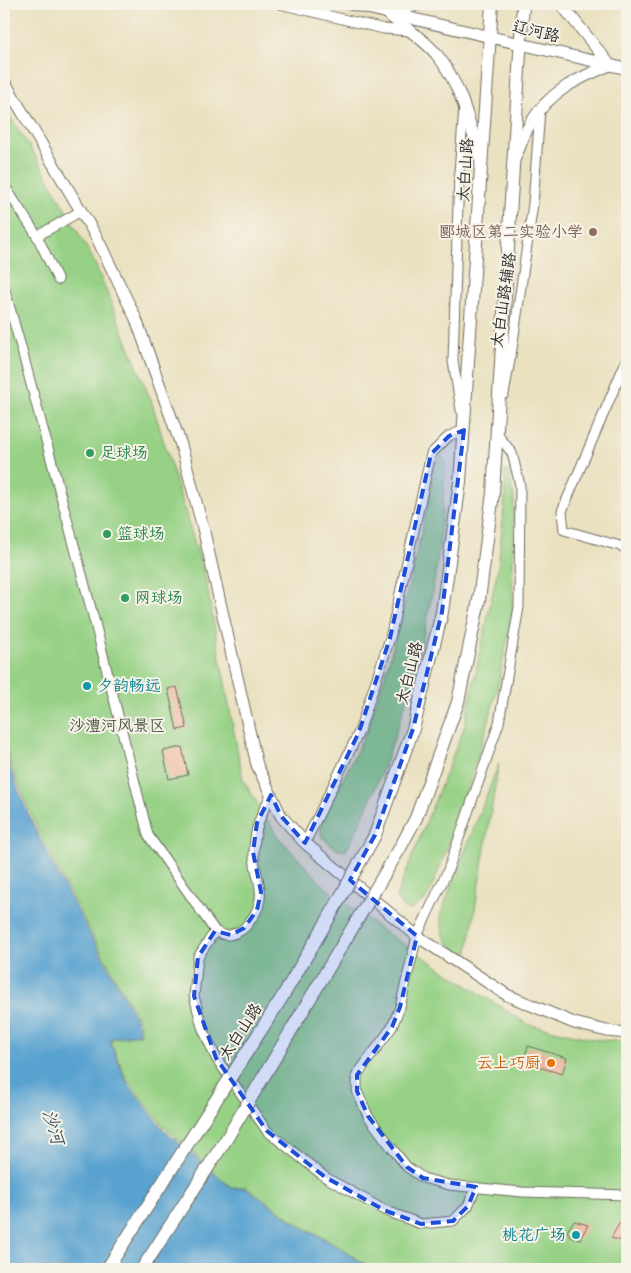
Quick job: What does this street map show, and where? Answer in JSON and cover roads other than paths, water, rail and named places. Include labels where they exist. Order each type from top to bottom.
[{"type":"main road","name":"太白山路","points":[[107,1269],[281,999],[330,916],[375,835],[413,729],[442,612],[460,482],[492,4]]},
{"type":"main road","points":[[142,1269],[227,1138],[400,848],[416,818],[458,702],[479,600],[493,493],[523,4]]},
{"type":"street","points":[[280,4],[384,28],[409,30]]},
{"type":"street","name":"辽河路","points":[[350,4],[627,69]]},
{"type":"street","points":[[387,13],[419,4]]},
{"type":"street","points":[[513,163],[531,121],[553,95],[583,76],[610,66],[561,4]]},
{"type":"street","points":[[387,13],[436,54],[451,74],[482,165]]},
{"type":"street","points":[[4,81],[97,238],[136,319],[181,445],[204,532],[256,765],[281,816],[305,843],[417,936],[507,995],[574,1023],[607,1031],[627,1033]]},
{"type":"street","points":[[305,843],[360,732],[390,638],[431,454],[449,436],[464,430],[453,361],[459,173],[464,108]]},
{"type":"street","name":"太白山路辅路","points":[[496,434],[512,349],[533,204],[540,110]]},
{"type":"street","points":[[4,185],[37,236],[58,280]]},
{"type":"street","points":[[37,236],[81,211]]},
{"type":"street","points":[[4,287],[96,627],[148,835],[215,931],[224,936],[231,935],[244,928],[257,910],[261,892],[253,852],[257,823],[271,795]]},
{"type":"street","points":[[627,358],[562,511],[564,530],[627,548]]},
{"type":"street","points":[[496,434],[512,453],[520,485],[520,607],[499,723],[448,870],[417,936],[400,1007],[392,1026],[357,1075],[357,1092],[368,1116],[407,1168],[422,1178],[449,1185],[522,1192],[627,1194]]},
{"type":"street","points":[[215,931],[198,957],[194,996],[202,1027],[216,1058],[267,1131],[325,1177],[384,1210],[421,1224],[453,1220],[468,1206],[476,1187]]},
{"type":"water","name":"沙河","points":[[4,749],[31,820],[48,855],[138,1024],[139,1033],[112,1038],[110,1043],[126,1081],[164,1130],[231,1188],[246,1188],[303,1228],[330,1242],[371,1269],[4,1269]]},
{"type":"place","name":"郾城区第二实验小学","points":[[593,232]]},
{"type":"place","name":"足球场","points":[[90,453]]},
{"type":"place","name":"篮球场","points":[[107,534]]},
{"type":"place","name":"网球场","points":[[125,598]]},
{"type":"place","name":"夕韵畅远","points":[[87,686]]},
{"type":"place","name":"云上巧厨","points":[[551,1063]]},
{"type":"place","name":"桃花广场","points":[[576,1235]]},
{"type":"park label","name":"沙澧河风景区","points":[[117,726]]}]
